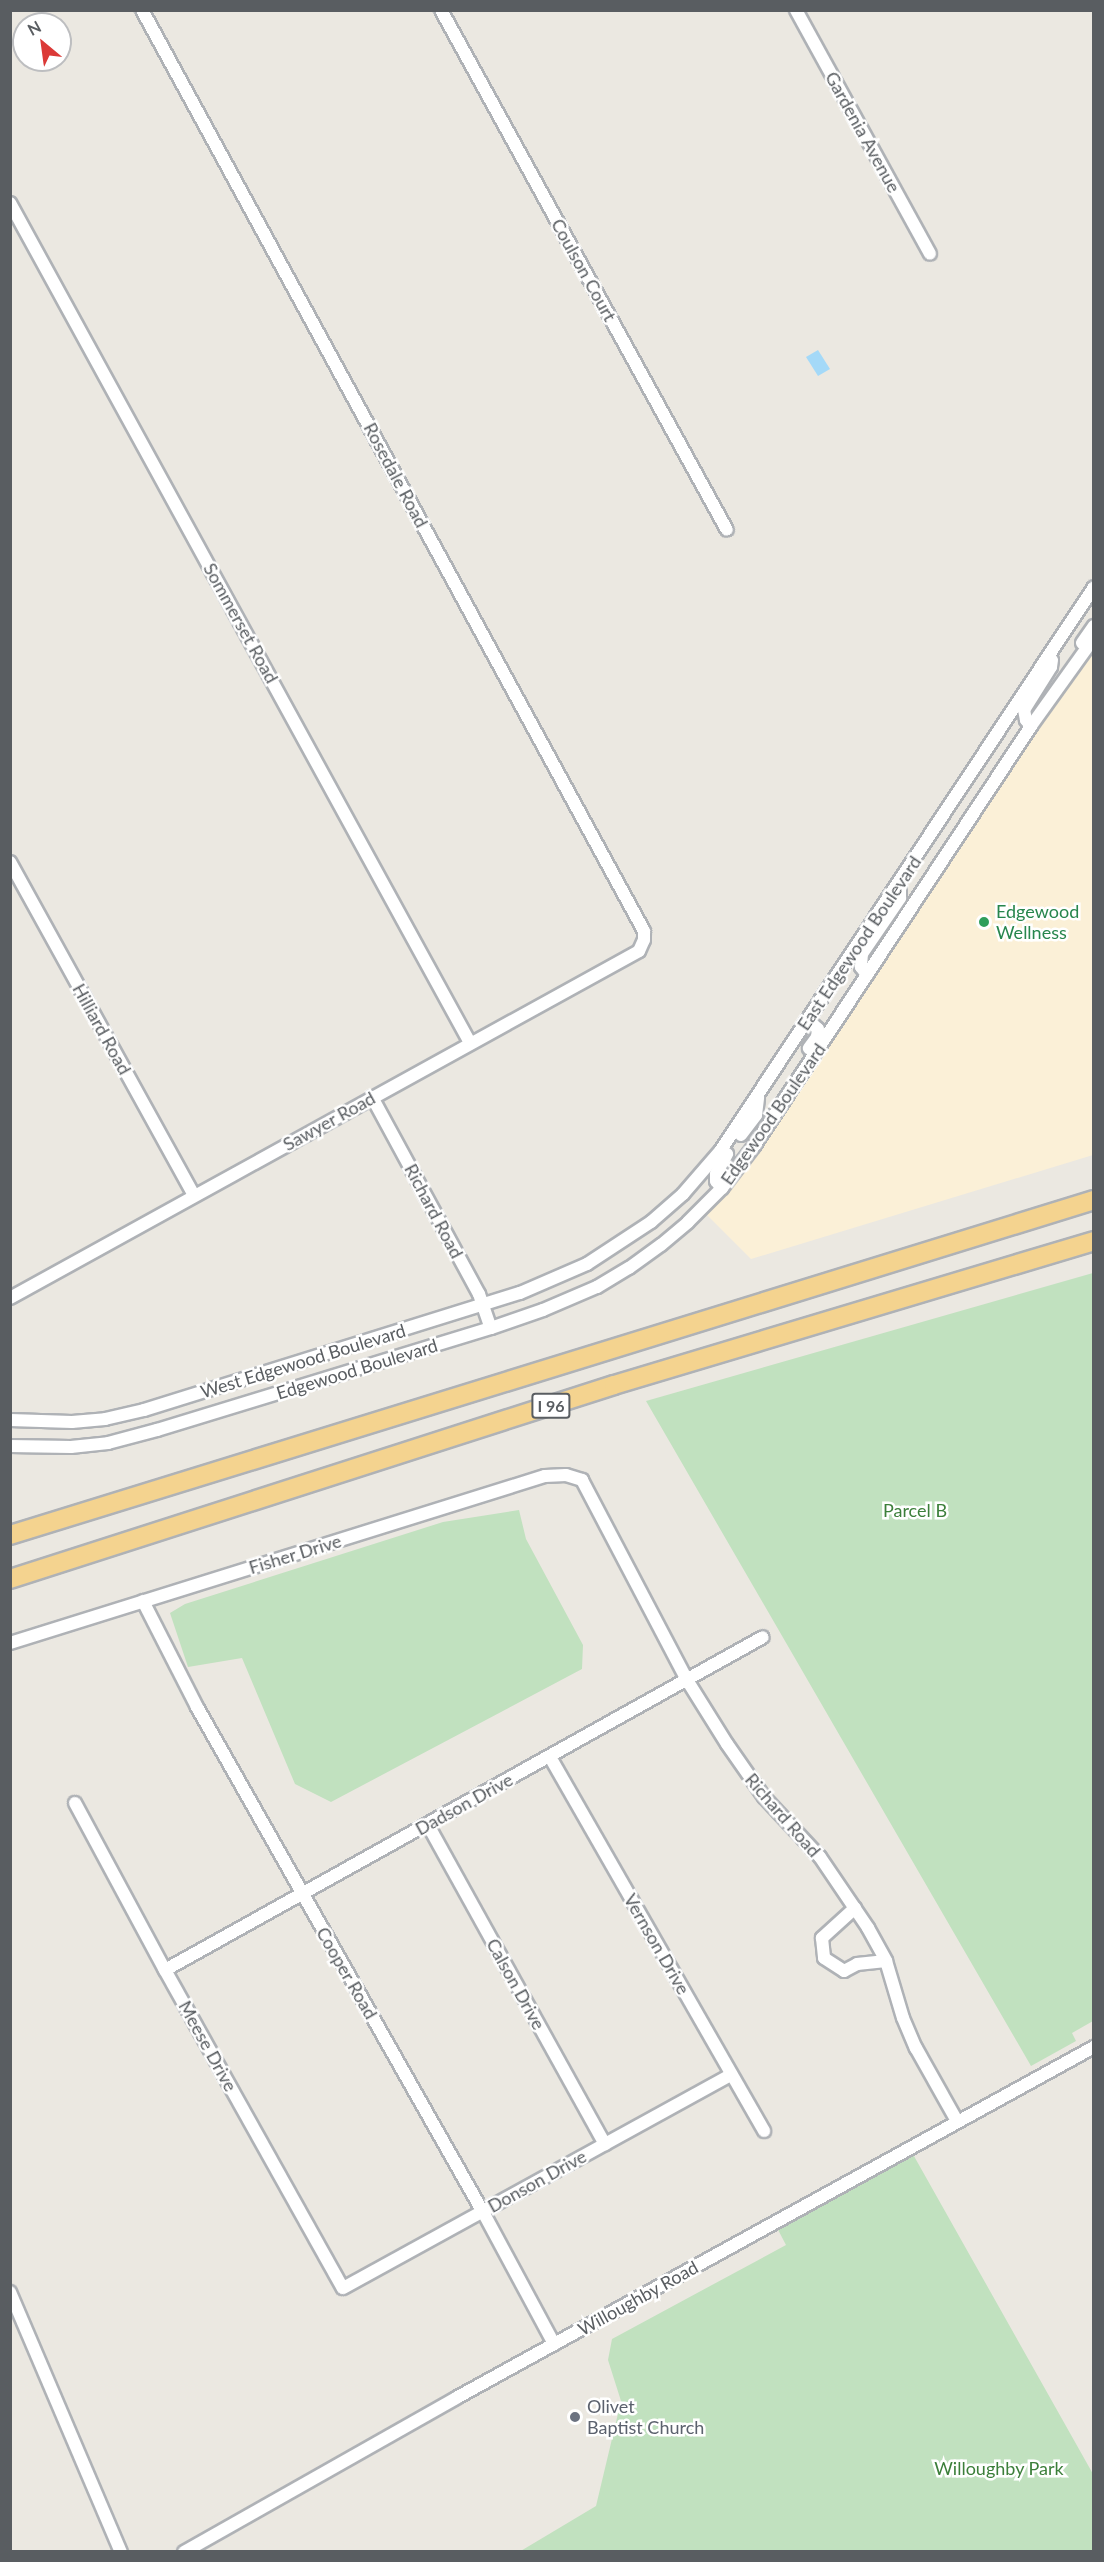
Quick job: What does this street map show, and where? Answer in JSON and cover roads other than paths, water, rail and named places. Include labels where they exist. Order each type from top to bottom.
[{"type":"highway","name":"I 96","points":[[10,1535],[1094,1200]]},
{"type":"highway","name":"I 96","points":[[10,1579],[614,1385],[1094,1241]]},
{"type":"street","name":"Rosedale Road","points":[[142,10],[644,931],[644,940]]},
{"type":"street","name":"Coulson Court","points":[[441,10],[727,530]]},
{"type":"street","name":"Gardenia Avenue","points":[[796,10],[930,254]]},
{"type":"street","name":"Sommerset Road","points":[[10,203],[470,1043]]},
{"type":"street","name":"East Edgewood Boulevard","points":[[587,1264],[651,1222],[683,1194],[721,1150],[1053,649],[1089,600],[1094,587]]},
{"type":"street","points":[[1069,674],[1074,654],[1094,626]]},
{"type":"street","name":"Edgewood Boulevard","points":[[10,1446],[71,1447],[118,1440],[491,1328],[573,1299],[629,1268],[688,1222],[722,1188],[782,1104],[1031,726],[1094,638]]},
{"type":"street","points":[[1031,726],[1026,720],[1024,710],[1051,667],[1053,649]]},
{"type":"street","name":"Hilliard Road","points":[[10,862],[195,1196]]},
{"type":"street","points":[[867,975],[861,967],[862,954],[900,898],[900,881]]},
{"type":"street","name":"Sawyer Road","points":[[10,1298],[639,951],[644,940]]},
{"type":"street","points":[[782,1104],[781,1091],[816,1037],[818,1029],[808,1020]]},
{"type":"street","name":"Richard Road","points":[[372,1097],[483,1305],[491,1328]]},
{"type":"street","points":[[722,1188],[716,1181],[718,1165],[756,1115],[758,1097]]},
{"type":"street","name":"West Edgewood Boulevard","points":[[10,1420],[72,1422],[105,1419],[144,1410],[483,1305],[552,1281],[587,1264]]},
{"type":"street","name":"Fisher Drive","points":[[10,1644],[545,1476],[566,1475],[582,1480]]},
{"type":"street","name":"Richard Road","points":[[582,1480],[687,1680],[764,1797],[820,1857],[855,1908],[886,1961],[903,2018],[916,2048],[957,2121]]},
{"type":"street","name":"Cooper Road","points":[[143,1601],[197,1707],[483,2212],[554,2344]]},
{"type":"street","name":"Dadson Drive","points":[[165,1970],[763,1637]]},
{"type":"street","name":"Vernson Drive","points":[[550,1757],[764,2131]]},
{"type":"street","name":"Meese Drive","points":[[75,1803],[165,1970],[343,2288]]},
{"type":"street","name":"Calson Drive","points":[[428,1825],[605,2144]]},
{"type":"street","points":[[855,1908],[822,1938],[824,1958],[843,1971],[857,1964],[886,1961]]},
{"type":"street","name":"Willoughby Road","points":[[184,2552],[554,2344],[1094,2046]]},
{"type":"street","name":"Donson Drive","points":[[343,2288],[731,2075]]},
{"type":"street","points":[[10,2292],[120,2552]]},
{"type":"water","points":[[818,350],[830,369],[818,376],[806,357]]},
{"type":"place","name":"Edgewood Wellness","points":[[984,922]]},
{"type":"place","name":"Olivet Baptist Church","points":[[575,2417]]},
{"type":"park label","name":"Parcel B","points":[[915,1510]]},
{"type":"park label","name":"Willoughby Park","points":[[999,2468]]}]
